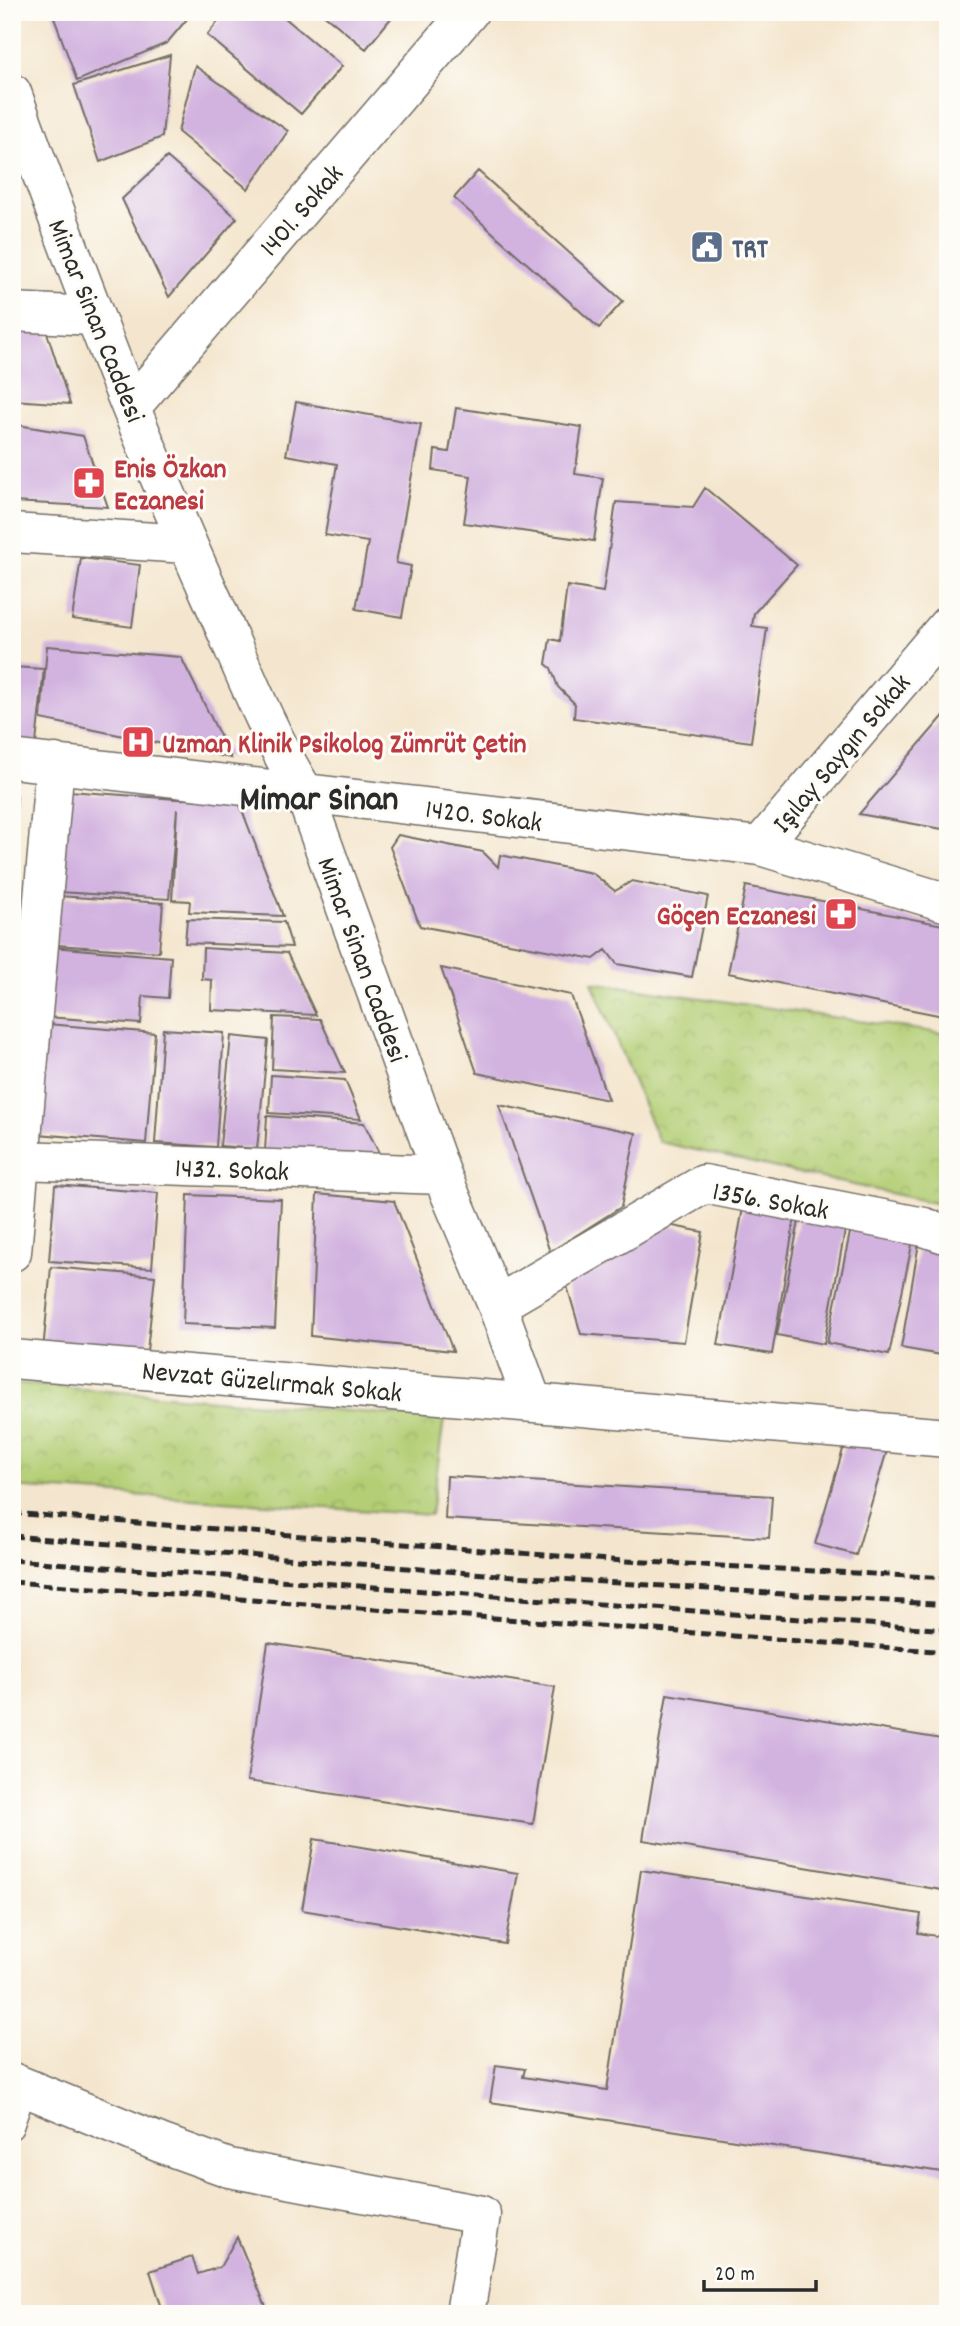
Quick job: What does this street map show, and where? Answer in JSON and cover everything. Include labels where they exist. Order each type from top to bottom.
[{"type":"street","name":"1401. Sokak","points":[[132,405],[469,12]]},
{"type":"street","name":"Mimar Sinan Caddesi","points":[[12,93],[93,316],[132,405],[187,544],[282,757],[304,792],[442,1175],[497,1304],[531,1401]]},
{"type":"street","points":[[12,312],[93,316]]},
{"type":"street","points":[[12,533],[187,544]]},
{"type":"street","name":"Işılay Saygın Sokak","points":[[760,846],[948,625]]},
{"type":"street","name":"1420. Sokak","points":[[12,759],[760,846],[948,903]]},
{"type":"street","points":[[12,1252],[55,764]]},
{"type":"street","name":"1432. Sokak","points":[[21,1160],[442,1175]]},
{"type":"street","name":"1356. Sokak","points":[[497,1304],[704,1184],[924,1227],[948,1235]]},
{"type":"street","name":"Nevzat Güzelırmak Sokak","points":[[12,1359],[948,1438]]},
{"type":"street","points":[[19,2085],[160,2143],[229,2168],[481,2215],[465,2314]]},
{"type":"lane","points":[[12,2128],[19,2085]]},
{"type":"green space","points":[[592,982],[948,1034],[948,1206],[659,1142]]},
{"type":"green space","points":[[12,1383],[444,1419],[431,1515],[12,1487]]},
{"type":"building","points":[[52,12],[179,12],[187,19],[167,43],[77,81]]},
{"type":"building","points":[[226,12],[278,12],[342,66],[301,114],[207,35]]},
{"type":"building","points":[[321,12],[396,12],[366,49]]},
{"type":"building","points":[[170,55],[162,137],[100,162],[74,85]]},
{"type":"building","points":[[195,66],[288,131],[248,189],[178,132]]},
{"type":"building","points":[[167,157],[237,218],[169,297],[122,199]]},
{"type":"building","points":[[478,171],[623,301],[599,328],[454,198]]},
{"type":"building","points":[[13,264],[18,283],[12,282]]},
{"type":"building","points":[[12,329],[47,333],[70,404],[12,400]]},
{"type":"building","points":[[296,402],[421,424],[396,563],[411,566],[402,617],[356,609],[368,542],[325,535],[337,464],[286,455]]},
{"type":"building","points":[[456,408],[582,427],[575,474],[603,478],[594,541],[464,523],[471,476],[433,470],[435,450],[449,452]]},
{"type":"building","points":[[12,424],[83,436],[108,507],[12,502]]},
{"type":"building","points":[[705,488],[797,565],[754,613],[752,626],[767,628],[751,742],[574,718],[575,704],[558,687],[551,668],[546,664],[550,639],[560,641],[567,586],[603,592],[616,502],[693,507]]},
{"type":"building","points":[[81,558],[140,565],[132,627],[72,619]]},
{"type":"building","points":[[47,646],[181,657],[231,758],[41,719]]},
{"type":"building","points":[[12,667],[44,669],[36,743],[12,741]]},
{"type":"building","points":[[948,711],[948,830],[859,814]]},
{"type":"building","points":[[68,791],[177,799],[238,800],[283,916],[189,912],[190,901],[172,900],[177,809],[169,899],[60,892]]},
{"type":"building","points":[[12,795],[17,796],[14,829],[12,829]]},
{"type":"building","points":[[398,835],[483,852],[498,867],[500,855],[592,873],[615,891],[632,881],[708,896],[692,977],[617,964],[606,950],[594,959],[420,926],[390,847]]},
{"type":"building","points":[[746,886],[948,926],[948,1017],[728,973]]},
{"type":"building","points":[[58,896],[163,903],[159,952],[55,945]]},
{"type":"building","points":[[187,919],[284,922],[292,947],[185,943]]},
{"type":"building","points":[[52,947],[171,957],[168,998],[143,996],[141,1024],[47,1017]]},
{"type":"building","points":[[203,948],[287,953],[316,1015],[211,1010],[212,980],[202,979]]},
{"type":"building","points":[[441,968],[571,995],[608,1100],[477,1073]]},
{"type":"building","points":[[274,1017],[320,1019],[345,1073],[272,1069]]},
{"type":"building","points":[[47,1024],[155,1033],[146,1143],[38,1134]]},
{"type":"building","points":[[163,1029],[224,1033],[216,1147],[155,1143]]},
{"type":"building","points":[[231,1036],[268,1040],[257,1149],[220,1146]]},
{"type":"building","points":[[271,1075],[345,1080],[361,1119],[269,1113]]},
{"type":"building","points":[[499,1105],[636,1133],[621,1207],[550,1252]]},
{"type":"building","points":[[267,1116],[364,1123],[382,1159],[265,1151]]},
{"type":"building","points":[[55,1185],[158,1193],[152,1268],[49,1261]]},
{"type":"building","points":[[317,1194],[394,1201],[453,1351],[311,1336]]},
{"type":"building","points":[[188,1195],[281,1199],[275,1328],[183,1324]]},
{"type":"building","points":[[743,1208],[795,1217],[772,1354],[718,1345]]},
{"type":"building","points":[[800,1216],[846,1225],[824,1344],[777,1335]]},
{"type":"building","points":[[658,1223],[703,1232],[684,1342],[581,1334],[567,1286]]},
{"type":"building","points":[[852,1223],[914,1235],[889,1355],[827,1343]]},
{"type":"building","points":[[920,1237],[948,1249],[947,1356],[901,1348]]},
{"type":"building","points":[[51,1267],[155,1276],[146,1361],[43,1351]]},
{"type":"building","points":[[847,1436],[888,1447],[856,1555],[815,1544]]},
{"type":"building","points":[[447,1476],[772,1496],[769,1538],[445,1519]]},
{"type":"building","points":[[268,1643],[555,1687],[533,1824],[247,1781]]},
{"type":"building","points":[[667,1694],[948,1740],[948,1891],[643,1840]]},
{"type":"building","points":[[314,1839],[518,1873],[505,1944],[302,1910]]},
{"type":"building","points":[[641,1870],[921,1914],[918,1933],[948,1938],[948,2173],[490,2102],[496,2065],[525,2069],[523,2077],[607,2090]]},
{"type":"building","points":[[237,2237],[269,2314],[164,2314],[150,2271],[192,2257],[198,2274],[220,2267]]},
{"type":"railway","points":[[12,1513],[608,1560],[948,1578]]},
{"type":"railway","points":[[12,1536],[470,1573],[948,1605]]},
{"type":"railway","points":[[12,1560],[948,1630]]},
{"type":"railway","points":[[12,1582],[948,1652]]},
{"type":"place","name":"TRT","points":[[707,247]]},
{"type":"place","name":"Enis Özkan Eczanesi","points":[[89,483]]},
{"type":"place","name":"Uzman Klinik Psikolog Zümrüt Çetin","points":[[138,742]]},
{"type":"place","name":"Göçen Eczanesi","points":[[841,914]]},
{"type":"district","name":"Mimar Sinan","points":[[319,797]]}]
